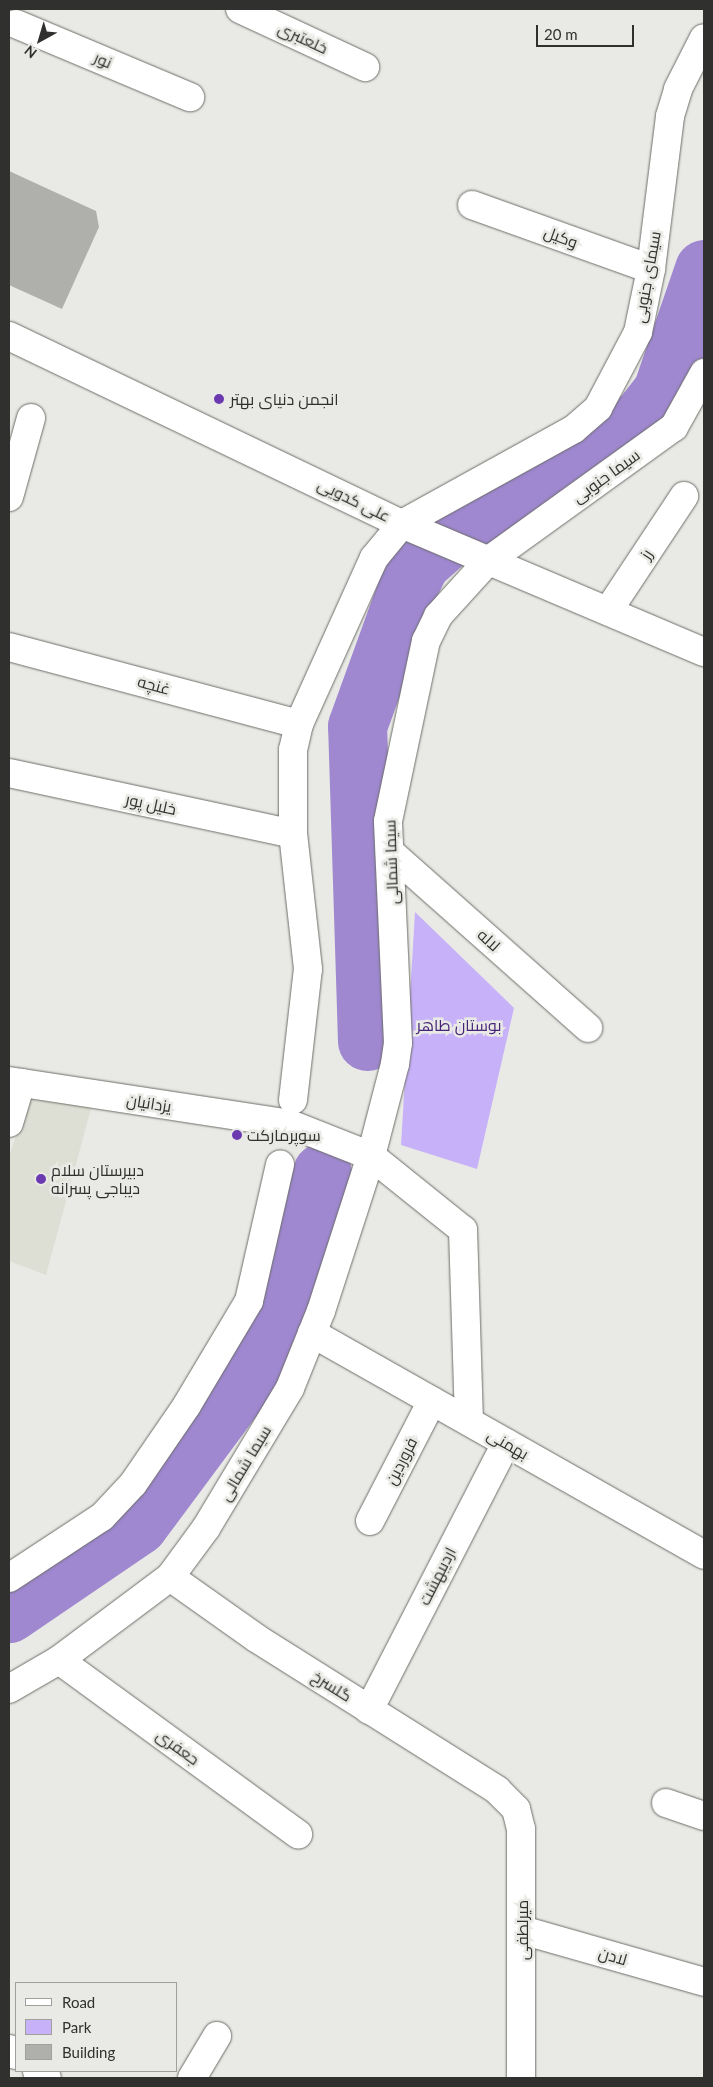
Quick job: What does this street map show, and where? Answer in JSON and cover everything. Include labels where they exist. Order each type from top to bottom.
[{"type":"street","name":"خلعتبری","points":[[240,9],[366,67]]},
{"type":"street","name":"نور","points":[[16,24],[190,97]]},
{"type":"street","name":"سیمای جنوبی","points":[[402,524],[574,429],[598,408],[638,332],[651,269],[670,116],[678,89],[704,38]]},
{"type":"street","name":"وکیل","points":[[472,205],[651,269]]},
{"type":"street","name":"علی کدویی","points":[[9,336],[402,524],[704,652]]},
{"type":"street","name":"سیما جنوبی","points":[[488,561],[674,427],[704,373]]},
{"type":"street","points":[[9,497],[31,418]]},
{"type":"street","name":"رز","points":[[608,611],[684,496]]},
{"type":"street","points":[[291,1112],[308,969],[293,834],[293,750],[300,724],[374,558],[402,524]]},
{"type":"street","name":"سیما شمالی","points":[[9,1689],[59,1660],[170,1577],[206,1528],[290,1388],[312,1333],[371,1156],[398,1043],[388,821],[426,641],[438,616],[488,561]]},
{"type":"street","name":"غنچه","points":[[9,647],[300,724]]},
{"type":"street","name":"خلیل‌ پور","points":[[9,774],[293,834]]},
{"type":"street","name":"لاله","points":[[390,852],[588,1028]]},
{"type":"street","points":[[9,1123],[15,1082]]},
{"type":"street","name":"یزدانیان","points":[[15,1082],[291,1112],[371,1156]]},
{"type":"street","points":[[371,1156],[463,1230],[469,1421]]},
{"type":"street","points":[[9,1578],[20,1558],[102,1517],[133,1484],[238,1326],[249,1301],[280,1164]]},
{"type":"street","name":"بهمنی","points":[[312,1333],[704,1554]]},
{"type":"street","name":"فروردین","points":[[370,1521],[432,1401]]},
{"type":"street","name":"اردیبهشت","points":[[368,1710],[506,1443]]},
{"type":"street","name":"گلسرخ","points":[[170,1577],[368,1710],[497,1790]]},
{"type":"street","name":"جعفری","points":[[59,1660],[298,1834]]},
{"type":"street","name":"میرلطفی","points":[[497,1790],[516,1809],[521,1829],[521,2078]]},
{"type":"street","points":[[666,1803],[704,1816]]},
{"type":"street","name":"لادن","points":[[522,1930],[704,1982]]},
{"type":"street","points":[[192,2078],[217,2036]]},
{"type":"shaded area","name":"دبیرستان سلام دیباجی پسرانه","points":[[30,1093],[92,1105],[46,1275],[9,1261],[9,1157]]},
{"type":"green space","name":"بوستان طاهر","points":[[415,912],[514,1008],[477,1169],[401,1145]]},
{"type":"building","points":[[9,171],[96,211],[99,227],[62,309],[9,285]]},
{"type":"waterway","points":[[367,1041],[357,726],[406,591],[420,563],[461,527],[641,418],[662,391],[704,269]]},
{"type":"waterway","points":[[9,1613],[138,1525],[276,1339],[322,1172]]},
{"type":"place","name":"انجمن دنیای بهتر","points":[[219,399]]},
{"type":"place","name":"سوپرمارکت","points":[[237,1135]]},
{"type":"place","name":"دبیرستان سلام دیباجی پسرانه","points":[[41,1179]]}]
